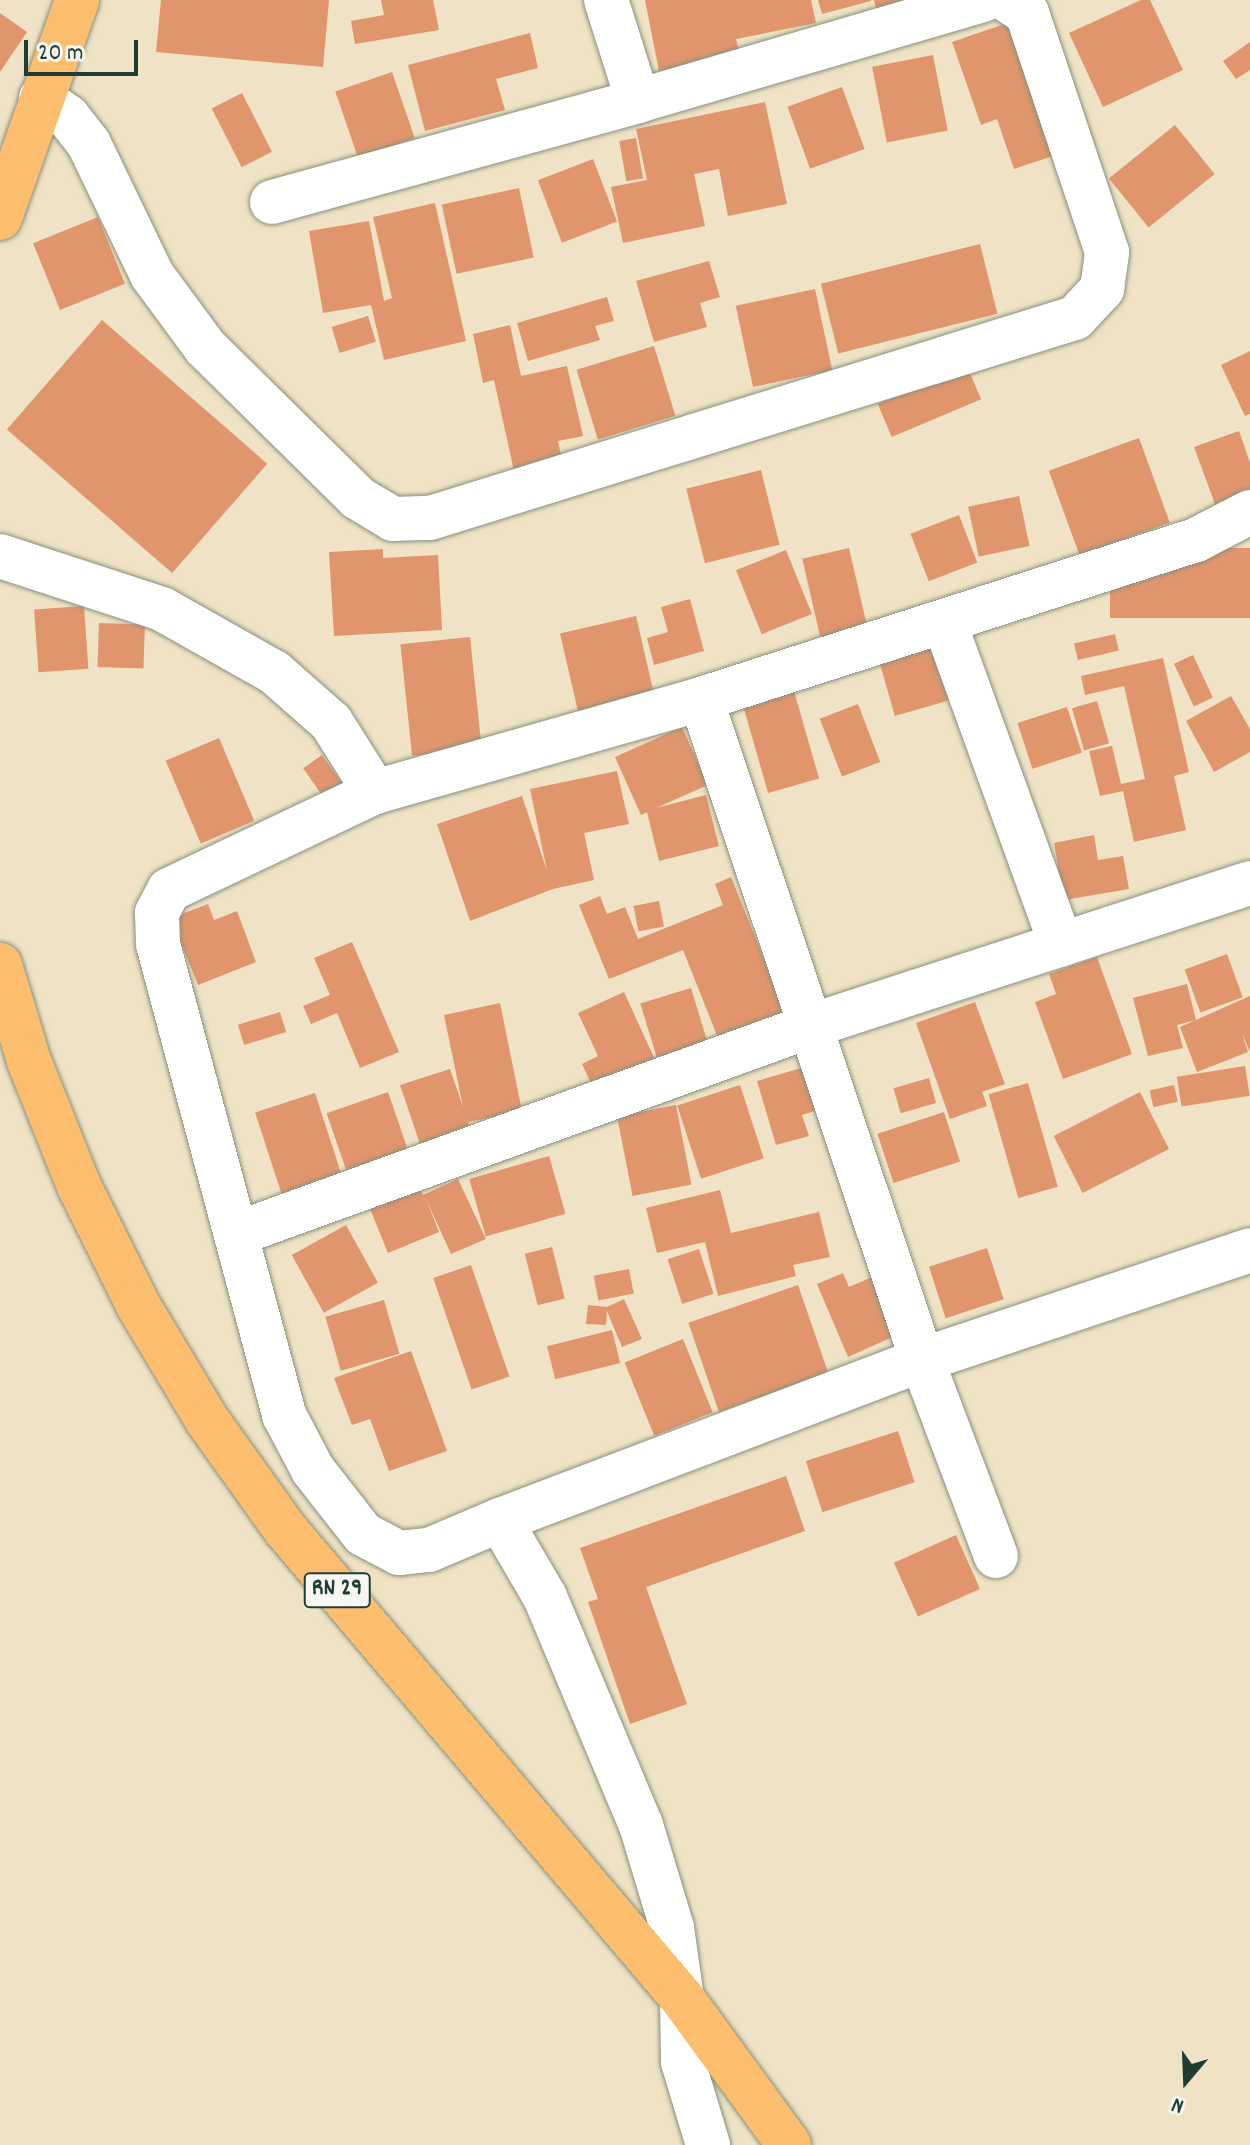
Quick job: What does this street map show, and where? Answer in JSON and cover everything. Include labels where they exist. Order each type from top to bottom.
[{"type":"main road","points":[[0,214],[77,0]]},
{"type":"main road","name":"RN 29","points":[[0,965],[29,1061],[79,1186],[138,1305],[207,1420],[285,1529],[682,1998],[789,2145]]},
{"type":"street","points":[[606,0],[638,101]]},
{"type":"street","points":[[272,202],[638,101],[984,0]]},
{"type":"street","points":[[41,98],[68,117],[89,144],[152,275],[205,347],[358,498],[393,519],[430,518],[1075,318],[1102,289],[1107,252],[1027,13],[1007,0]]},
{"type":"street","points":[[1250,512],[1196,540],[945,624],[701,699],[375,792],[169,890],[157,913],[158,944],[284,1415],[313,1470],[363,1534],[399,1553],[429,1550],[500,1520],[922,1360],[1250,1250]]},
{"type":"street","points":[[0,556],[162,609],[274,672],[331,722],[375,792]]},
{"type":"street","points":[[945,624],[1061,945]]},
{"type":"street","points":[[701,699],[922,1360],[996,1556]]},
{"type":"street","points":[[236,1234],[810,1026],[1250,883]]},
{"type":"street","points":[[500,1520],[545,1597],[641,1825],[672,1928],[682,1998],[683,2062],[708,2145]]},
{"type":"building","points":[[161,0],[329,0],[323,67],[156,52]]},
{"type":"building","points":[[381,0],[433,0],[439,30],[355,44],[351,21],[384,15]]},
{"type":"building","points":[[645,0],[811,0],[816,23],[736,39],[740,55],[659,71]]},
{"type":"building","points":[[818,0],[871,0],[871,1],[822,14]]},
{"type":"building","points":[[874,0],[911,0],[877,12]]},
{"type":"building","points":[[1141,0],[1150,0],[1183,70],[1103,107],[1069,33]]},
{"type":"building","points":[[0,13],[27,32],[0,72]]},
{"type":"building","points":[[1013,21],[1059,154],[1014,169],[997,119],[981,125],[952,42]]},
{"type":"building","points":[[530,33],[538,68],[496,79],[505,110],[425,131],[408,65]]},
{"type":"building","points":[[1250,42],[1250,70],[1236,79],[1223,61]]},
{"type":"building","points":[[933,55],[948,131],[887,142],[872,67]]},
{"type":"building","points":[[392,72],[415,138],[358,158],[335,92]]},
{"type":"building","points":[[842,87],[865,149],[810,169],[787,107]]},
{"type":"building","points":[[242,93],[272,152],[242,167],[212,108]]},
{"type":"building","points":[[765,102],[787,204],[728,216],[719,169],[694,174],[705,226],[623,243],[611,187],[647,180],[636,129]]},
{"type":"building","points":[[1175,125],[1215,174],[1149,227],[1109,178]]},
{"type":"building","points":[[636,138],[643,178],[626,181],[619,141]]},
{"type":"building","points":[[593,159],[617,222],[562,243],[538,180]]},
{"type":"building","points":[[519,188],[534,257],[456,274],[442,204]]},
{"type":"building","points":[[435,203],[466,341],[384,360],[371,305],[323,313],[309,231],[369,221],[384,301],[392,298],[373,217]]},
{"type":"building","points":[[98,217],[125,284],[60,310],[33,243]]},
{"type":"building","points":[[980,244],[997,314],[838,354],[821,284]]},
{"type":"building","points":[[709,261],[720,297],[700,303],[707,327],[654,342],[636,281]]},
{"type":"building","points":[[815,289],[832,370],[753,387],[736,306]]},
{"type":"building","points":[[607,297],[614,321],[595,326],[600,340],[528,361],[517,323]]},
{"type":"building","points":[[368,316],[376,342],[340,353],[332,327]]},
{"type":"building","points":[[102,320],[267,464],[172,573],[7,429]]},
{"type":"building","points":[[510,325],[521,376],[567,366],[583,436],[558,441],[562,460],[514,471],[494,380],[483,383],[473,334]]},
{"type":"building","points":[[654,346],[675,416],[598,439],[577,370]]},
{"type":"building","points":[[1250,351],[1250,414],[1245,416],[1221,365]]},
{"type":"building","points":[[967,366],[981,399],[892,437],[878,404]]},
{"type":"building","points":[[1239,431],[1250,463],[1250,491],[1215,504],[1194,447]]},
{"type":"building","points":[[1139,438],[1170,523],[1080,555],[1049,471]]},
{"type":"building","points":[[761,470],[780,545],[705,563],[686,489]]},
{"type":"building","points":[[1019,496],[1030,546],[979,557],[968,507]]},
{"type":"building","points":[[959,515],[977,563],[929,581],[910,534]]},
{"type":"building","points":[[849,548],[868,630],[821,641],[802,559]]},
{"type":"building","points":[[1110,548],[1250,548],[1250,618],[1110,618]]},
{"type":"building","points":[[383,549],[383,558],[438,555],[442,630],[334,636],[329,552]]},
{"type":"building","points":[[786,550],[812,614],[762,634],[736,570]]},
{"type":"building","points":[[690,599],[704,651],[654,665],[647,638],[668,632],[661,607]]},
{"type":"building","points":[[84,606],[88,669],[39,672],[34,609]]},
{"type":"building","points":[[636,616],[657,709],[581,726],[560,634]]},
{"type":"building","points":[[99,623],[145,625],[143,669],[97,667]]},
{"type":"building","points":[[1115,634],[1119,651],[1078,660],[1074,643]]},
{"type":"building","points":[[470,637],[482,748],[412,756],[400,644]]},
{"type":"building","points":[[939,645],[954,699],[895,716],[879,662]]},
{"type":"building","points":[[1193,655],[1213,698],[1194,706],[1174,664]]},
{"type":"building","points":[[1163,658],[1189,772],[1174,776],[1186,830],[1134,842],[1123,791],[1100,796],[1089,751],[1112,746],[1121,784],[1145,779],[1124,686],[1085,695],[1081,676]]},
{"type":"building","points":[[794,691],[819,778],[768,793],[743,706]]},
{"type":"building","points":[[1231,696],[1250,729],[1250,752],[1214,772],[1186,721]]},
{"type":"building","points":[[1097,701],[1109,743],[1084,750],[1072,708]]},
{"type":"building","points":[[858,704],[880,762],[842,777],[820,719]]},
{"type":"building","points":[[1067,707],[1082,753],[1032,769],[1018,723]]},
{"type":"building","points":[[682,727],[708,785],[656,808],[706,795],[719,846],[659,861],[647,812],[641,815],[615,757]]},
{"type":"building","points":[[219,738],[254,821],[201,844],[166,761]]},
{"type":"building","points":[[322,755],[347,791],[328,804],[303,768]]},
{"type":"building","points":[[617,771],[629,824],[584,833],[594,880],[553,889],[470,921],[437,824],[522,796],[547,871],[530,789]]},
{"type":"building","points":[[1094,835],[1098,860],[1123,856],[1129,889],[1064,900],[1054,843]]},
{"type":"building","points":[[731,877],[791,1026],[724,1053],[683,950],[609,979],[579,905],[600,896],[607,914],[625,907],[638,939],[723,905],[715,884]]},
{"type":"building","points":[[659,901],[664,927],[638,931],[633,906]]},
{"type":"building","points":[[208,904],[214,920],[237,911],[256,962],[198,985],[171,918]]},
{"type":"building","points":[[352,942],[399,1052],[360,1068],[337,1013],[311,1024],[303,1006],[330,995],[314,958]]},
{"type":"building","points":[[1227,954],[1243,997],[1200,1013],[1185,969]]},
{"type":"building","points":[[1097,957],[1132,1054],[1063,1079],[1035,1002],[1056,994],[1049,974]]},
{"type":"building","points":[[1187,984],[1196,1020],[1177,1025],[1183,1048],[1148,1056],[1133,998]]},
{"type":"building","points":[[691,988],[710,1049],[659,1065],[640,1003]]},
{"type":"building","points":[[624,992],[656,1062],[594,1090],[582,1064],[598,1056],[578,1013]]},
{"type":"building","points":[[1250,996],[1250,1052],[1242,1033],[1248,1052],[1197,1072],[1180,1027]]},
{"type":"building","points":[[975,1002],[1005,1084],[982,1092],[987,1106],[950,1119],[916,1023]]},
{"type":"building","points":[[500,1003],[522,1111],[468,1122],[471,1131],[421,1147],[400,1085],[450,1069],[463,1107],[444,1015]]},
{"type":"building","points":[[280,1012],[286,1032],[244,1045],[238,1025]]},
{"type":"building","points":[[808,1066],[821,1109],[802,1115],[809,1136],[776,1145],[757,1081]]},
{"type":"building","points":[[1245,1066],[1250,1096],[1182,1106],[1177,1077]]},
{"type":"building","points":[[929,1078],[936,1103],[901,1113],[893,1088]]},
{"type":"building","points":[[1028,1083],[1058,1187],[1018,1198],[989,1094]]},
{"type":"building","points":[[740,1085],[764,1158],[701,1179],[677,1105]]},
{"type":"building","points":[[1174,1085],[1178,1102],[1153,1107],[1150,1091]]},
{"type":"building","points":[[388,1092],[411,1158],[349,1179],[327,1113]]},
{"type":"building","points":[[1140,1092],[1169,1149],[1083,1193],[1054,1136]]},
{"type":"building","points":[[315,1093],[343,1178],[283,1197],[255,1112]]},
{"type":"building","points":[[676,1105],[691,1185],[633,1196],[617,1116]]},
{"type":"building","points":[[944,1112],[960,1161],[893,1183],[877,1134]]},
{"type":"building","points":[[549,1156],[566,1214],[486,1237],[469,1179]]},
{"type":"building","points":[[458,1179],[486,1239],[451,1254],[426,1199],[439,1232],[388,1253],[368,1204],[418,1183],[423,1195]]},
{"type":"building","points":[[720,1190],[731,1233],[819,1212],[830,1257],[793,1265],[796,1276],[718,1296],[705,1242],[657,1253],[646,1208]]},
{"type":"building","points":[[346,1225],[378,1283],[324,1313],[292,1255]]},
{"type":"building","points":[[552,1247],[565,1298],[538,1305],[525,1254]]},
{"type":"building","points":[[987,1248],[1004,1299],[946,1318],[929,1267]]},
{"type":"building","points":[[699,1249],[714,1294],[682,1304],[668,1259]]},
{"type":"building","points":[[471,1265],[509,1377],[472,1390],[433,1278]]},
{"type":"building","points":[[629,1269],[634,1294],[598,1300],[594,1276]]},
{"type":"building","points":[[843,1273],[849,1287],[872,1277],[897,1335],[848,1357],[817,1284]]},
{"type":"building","points":[[798,1285],[829,1374],[719,1412],[688,1323]]},
{"type":"building","points":[[624,1299],[642,1339],[622,1347],[607,1311],[606,1325],[586,1324],[588,1305],[607,1307]]},
{"type":"building","points":[[384,1300],[399,1354],[341,1371],[325,1317]]},
{"type":"building","points":[[612,1330],[620,1363],[555,1379],[547,1346]]},
{"type":"building","points":[[683,1339],[713,1412],[654,1436],[625,1363]]},
{"type":"building","points":[[411,1351],[447,1451],[389,1471],[370,1419],[352,1425],[334,1378]]},
{"type":"building","points":[[898,1431],[915,1482],[822,1512],[806,1461]]},
{"type":"building","points":[[786,1476],[805,1531],[646,1587],[687,1704],[630,1724],[588,1602],[598,1599],[580,1548]]},
{"type":"building","points":[[956,1535],[980,1589],[918,1617],[894,1563]]}]
